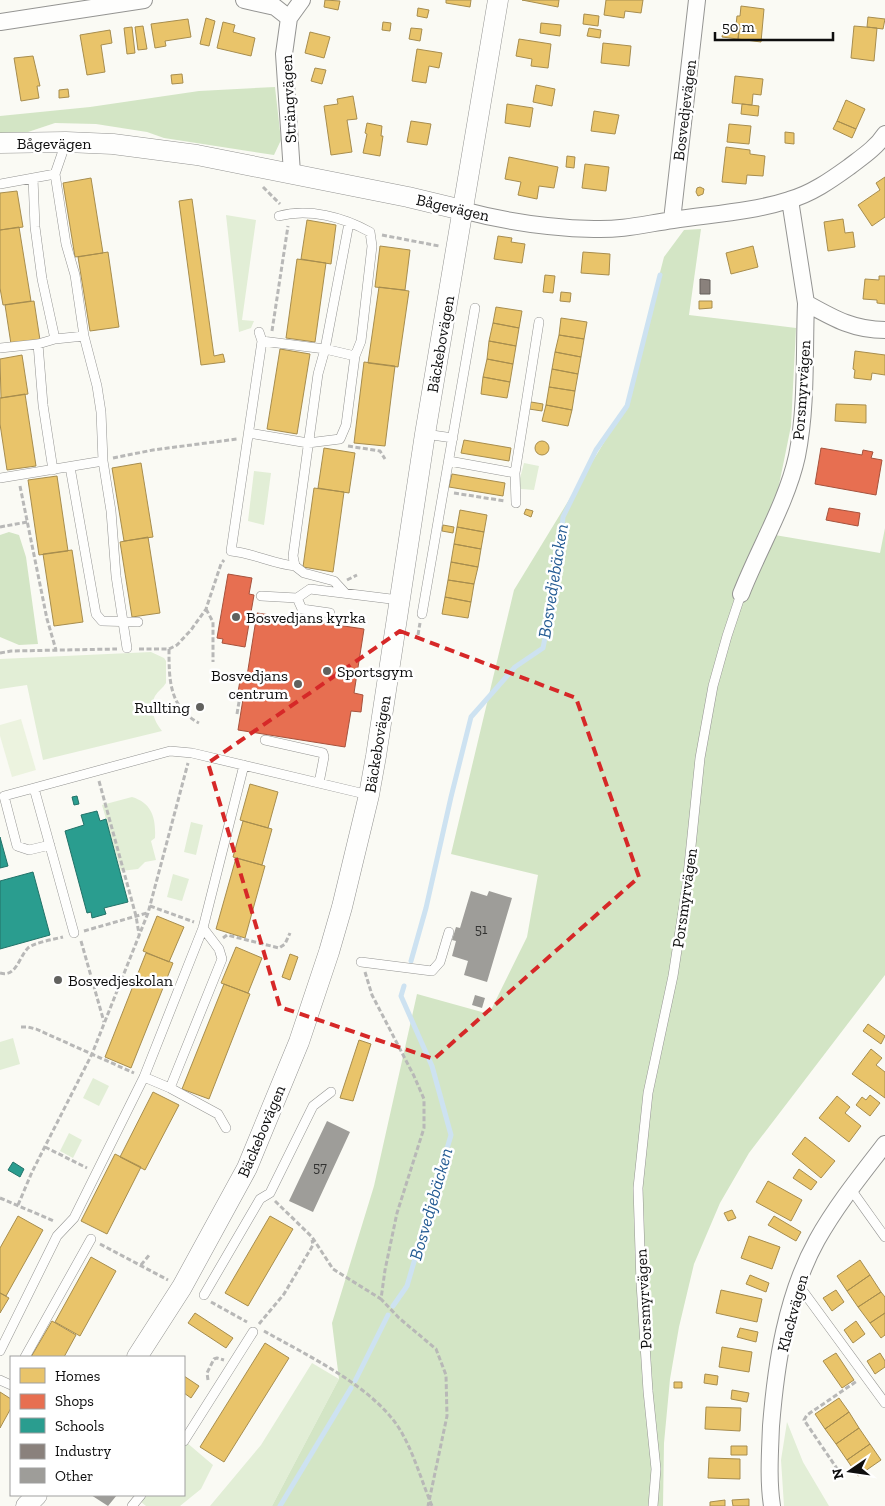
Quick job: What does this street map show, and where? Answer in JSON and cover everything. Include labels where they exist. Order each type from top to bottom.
[{"type":"street","points":[[0,22],[82,5],[144,0]]},
{"type":"street","points":[[244,0],[274,7],[289,18]]},
{"type":"street","name":"Strängvägen","points":[[292,173],[284,54],[289,18],[302,0]]},
{"type":"street","name":"Bäckebovägen","points":[[138,1356],[182,1287],[247,1168],[299,1042],[334,934],[369,795],[425,434],[498,0]]},
{"type":"street","name":"Bosvedjevägen","points":[[672,220],[697,0]]},
{"type":"street","name":"Bågevägen","points":[[0,143],[66,142],[113,144],[197,155],[427,201],[462,210],[540,224],[593,229],[628,228],[735,212],[790,200],[816,189],[837,176],[874,147],[885,134]]},
{"type":"street","name":"Porsmyrvägen","points":[[741,594],[780,506],[796,457],[802,421],[806,303],[790,200]]},
{"type":"street","points":[[806,303],[846,324],[868,330],[885,330]]},
{"type":"street","name":"Klackvägen","points":[[772,1506],[770,1453],[773,1403],[781,1348],[797,1282],[817,1240],[850,1188],[885,1144]]},
{"type":"street","points":[[26,1506],[36,1496]]},
{"type":"lane","points":[[66,142],[55,174],[66,244],[75,275],[84,336],[97,386],[101,412],[103,461],[111,511],[116,576],[127,648]]},
{"type":"lane","points":[[0,184],[55,174]]},
{"type":"lane","points":[[33,178],[36,236],[42,279],[55,339]]},
{"type":"lane","points":[[248,435],[308,443],[340,438],[346,425],[355,356],[361,340],[372,246],[370,232],[322,215],[302,212],[279,216]]},
{"type":"lane","points":[[295,566],[293,556],[318,374],[349,223]]},
{"type":"lane","points":[[422,614],[475,308]]},
{"type":"lane","points":[[516,503],[515,473],[539,322]]},
{"type":"lane","points":[[259,332],[262,341],[231,551],[252,554],[282,564],[295,566],[304,573],[334,580],[344,593]]},
{"type":"lane","points":[[0,348],[84,336]]},
{"type":"lane","points":[[262,341],[324,349],[355,356]]},
{"type":"lane","points":[[38,344],[43,405],[53,470]]},
{"type":"lane","points":[[425,434],[453,438]]},
{"type":"lane","points":[[0,478],[103,461]]},
{"type":"lane","points":[[449,461],[515,473]]},
{"type":"lane","points":[[70,467],[96,614],[102,620],[138,622]]},
{"type":"lane","points":[[261,596],[297,598],[310,588],[399,600]]},
{"type":"lane","name":"Porsmyrvägen","points":[[653,1506],[656,1469],[641,1283],[638,1188],[648,1093],[673,976],[687,885],[700,758],[713,686],[726,636],[741,594]]},
{"type":"lane","points":[[297,598],[302,609],[330,613]]},
{"type":"lane","points":[[265,740],[322,753],[324,757],[319,783]]},
{"type":"lane","points":[[50,845],[29,850],[17,846],[4,796],[170,751],[192,753],[369,795]]},
{"type":"lane","points":[[0,1351],[58,1236],[74,1218],[144,1077],[203,928],[244,765]]},
{"type":"lane","points":[[34,788],[77,933]]},
{"type":"lane","points":[[170,1088],[222,959],[219,949],[203,928]]},
{"type":"lane","points":[[361,962],[432,971],[440,962],[450,932]]},
{"type":"lane","points":[[144,1077],[170,1088],[218,1114],[226,1128]]},
{"type":"lane","points":[[207,1298],[260,1199],[270,1193],[313,1106],[331,1092]]},
{"type":"lane","points":[[850,1188],[885,1237]]},
{"type":"lane","points":[[26,1356],[91,1240]]},
{"type":"lane","points":[[797,1282],[885,1403]]},
{"type":"lane","points":[[185,1439],[254,1329]]},
{"type":"lane","points":[[132,1506],[140,1496]]},
{"type":"path","points":[[260,182],[290,214],[272,334],[262,341]]},
{"type":"path","points":[[370,232],[442,246]]},
{"type":"path","points":[[103,461],[132,453],[248,435]]},
{"type":"path","points":[[347,445],[380,451],[385,459]]},
{"type":"path","points":[[12,477],[20,486],[47,618],[56,650]]},
{"type":"path","points":[[444,491],[516,503]]},
{"type":"path","points":[[0,527],[27,522]]},
{"type":"path","points":[[206,609],[213,622],[213,662]]},
{"type":"path","points":[[169,649],[170,684],[174,696],[184,713],[199,723]]},
{"type":"path","points":[[237,714],[240,696]]},
{"type":"path","points":[[18,1205],[92,1054],[140,934],[150,906],[192,753]]},
{"type":"path","points":[[98,778],[140,934]]},
{"type":"path","points":[[150,906],[195,922],[203,928]]},
{"type":"path","points":[[77,933],[105,1022]]},
{"type":"path","points":[[227,935],[279,948],[286,944],[290,933]]},
{"type":"path","points":[[361,962],[372,995],[424,1099],[424,1128],[397,1213],[384,1270],[381,1299]]},
{"type":"path","points":[[21,1027],[36,1029],[144,1077]]},
{"type":"path","points":[[45,1147],[97,1172]]},
{"type":"path","points":[[270,1193],[312,1237],[333,1270],[381,1299],[399,1318],[436,1349],[446,1375],[447,1416],[429,1500]]},
{"type":"path","points":[[0,1198],[67,1227]]},
{"type":"path","points":[[312,1237],[313,1245],[300,1270],[284,1294],[254,1329],[344,1377],[384,1409],[403,1434],[430,1506]]},
{"type":"path","points":[[91,1240],[182,1287]]},
{"type":"path","points":[[141,1265],[150,1254]]},
{"type":"path","points":[[207,1298],[249,1322]]},
{"type":"path","points":[[842,1476],[804,1420],[807,1415],[866,1375]]},
{"type":"highlighted area","points":[[400,631],[576,698],[639,877],[434,1059],[280,1007],[208,763]]},
{"type":"green space","points":[[275,87],[281,140],[274,155],[164,138],[147,132],[96,124],[55,123],[28,132],[0,133],[0,116],[90,107],[199,91]]},
{"type":"green space","points":[[226,215],[256,220],[242,320],[254,321],[251,328],[239,332]]},
{"type":"green space","points":[[701,229],[689,315],[796,328],[791,426],[769,534],[880,553],[885,528],[885,975],[749,1153],[720,1203],[694,1264],[679,1327],[670,1379],[664,1443],[663,1506],[272,1506],[339,1379],[332,1323],[374,1186],[417,994],[489,1014],[527,937],[538,875],[451,854],[514,590],[625,408],[664,257],[684,230]]},
{"type":"green space","points":[[524,463],[539,466],[534,490],[521,489],[519,482]]},
{"type":"green space","points":[[254,471],[271,473],[264,525],[248,521]]},
{"type":"green space","points":[[9,532],[19,535],[26,557],[38,644],[19,645],[0,637],[0,535]]},
{"type":"green space","points":[[151,652],[164,658],[166,661],[166,683],[155,696],[152,705],[155,719],[162,731],[43,760],[27,685],[0,689],[0,659]]},
{"type":"green space","points":[[21,719],[36,770],[12,777],[0,736],[0,725]]},
{"type":"green space","points":[[132,797],[144,803],[151,812],[155,824],[155,838],[151,841],[156,860],[145,862],[138,869],[121,871],[102,805]]},
{"type":"green space","points":[[191,822],[203,825],[196,855],[184,852]]},
{"type":"green space","points":[[173,874],[189,879],[182,901],[167,897]]},
{"type":"green space","points":[[13,1038],[20,1064],[0,1070],[0,1042]]},
{"type":"green space","points":[[93,1078],[109,1086],[99,1106],[83,1098]]},
{"type":"green space","points":[[69,1133],[82,1140],[73,1158],[60,1151]]},
{"type":"green space","points":[[312,1363],[339,1379],[272,1506],[210,1506],[261,1445]]},
{"type":"green space","points":[[787,1422],[803,1462],[829,1506],[784,1506],[781,1460]]},
{"type":"green space","points":[[186,1442],[213,1465],[201,1489],[180,1506],[146,1506],[141,1502],[146,1496],[185,1496]]},
{"type":"building: Homes","points":[[325,0],[340,1],[338,10],[324,7]]},
{"type":"building: Homes","points":[[446,0],[471,0],[470,7],[446,3]]},
{"type":"building: Homes","points":[[522,0],[559,0],[558,7]]},
{"type":"building: Homes","points":[[606,0],[643,0],[641,13],[625,11],[624,18],[604,15]]},
{"type":"building: Homes","points":[[741,6],[764,9],[761,42],[738,39],[740,25],[736,25],[737,16],[740,16]]},
{"type":"building: Homes","points":[[418,8],[429,10],[427,18],[417,16]]},
{"type":"building: Homes","points":[[584,14],[599,16],[598,26],[583,24]]},
{"type":"building: Homes","points":[[868,17],[885,19],[883,29],[867,27]]},
{"type":"building: Homes","points":[[206,18],[215,21],[209,46],[200,44]]},
{"type":"building: Homes","points":[[188,19],[191,37],[165,41],[166,46],[155,48],[151,24]]},
{"type":"building: Homes","points":[[223,22],[235,25],[233,32],[255,38],[251,56],[217,48]]},
{"type":"building: Homes","points":[[383,22],[391,23],[390,31],[382,30]]},
{"type":"building: Homes","points":[[541,23],[561,25],[560,36],[540,33]]},
{"type":"building: Homes","points":[[143,26],[147,49],[138,50],[135,27]]},
{"type":"building: Homes","points":[[854,26],[877,28],[874,61],[851,58]]},
{"type":"building: Homes","points":[[132,27],[135,53],[127,54],[124,28]]},
{"type":"building: Homes","points":[[724,27],[739,29],[738,39],[722,37]]},
{"type":"building: Homes","points":[[411,28],[422,29],[420,41],[409,39]]},
{"type":"building: Homes","points":[[589,28],[601,30],[600,38],[587,36]]},
{"type":"building: Homes","points":[[110,30],[112,43],[101,45],[105,72],[87,75],[80,35]]},
{"type":"building: Homes","points":[[310,32],[330,37],[324,58],[305,53]]},
{"type":"building: Homes","points":[[519,39],[551,44],[548,68],[531,66],[532,59],[516,56]]},
{"type":"building: Homes","points":[[603,43],[631,46],[629,66],[601,63]]},
{"type":"building: Homes","points":[[417,49],[442,53],[439,68],[429,66],[426,83],[412,81]]},
{"type":"building: Homes","points":[[33,56],[40,86],[37,86],[39,98],[21,101],[14,58]]},
{"type":"building: Homes","points":[[315,68],[326,70],[322,84],[311,81]]},
{"type":"building: Homes","points":[[182,74],[183,83],[172,84],[171,75]]},
{"type":"building: Homes","points":[[735,76],[763,79],[761,95],[753,94],[752,105],[732,103]]},
{"type":"building: Homes","points":[[536,85],[555,89],[552,106],[533,102]]},
{"type":"building: Homes","points":[[68,89],[69,97],[59,98],[59,90]]},
{"type":"building: Homes","points":[[353,96],[357,119],[347,120],[352,152],[331,155],[324,106],[338,104],[337,99]]},
{"type":"building: Homes","points":[[846,100],[865,109],[856,129],[837,121]]},
{"type":"building: Homes","points":[[507,104],[533,108],[530,127],[505,123]]},
{"type":"building: Homes","points":[[742,104],[759,106],[758,116],[741,114]]},
{"type":"building: Homes","points":[[594,111],[619,115],[615,134],[591,131]]},
{"type":"building: Homes","points":[[411,121],[431,124],[427,145],[407,142]]},
{"type":"building: Homes","points":[[837,121],[856,129],[852,138],[833,129]]},
{"type":"building: Homes","points":[[367,123],[382,126],[381,136],[383,136],[380,156],[363,153]]},
{"type":"building: Homes","points":[[729,124],[751,126],[749,144],[727,142]]},
{"type":"building: Homes","points":[[785,132],[794,133],[794,144],[785,143]]},
{"type":"building: Homes","points":[[726,147],[750,150],[750,154],[765,156],[763,176],[747,175],[746,184],[722,182]]},
{"type":"building: Homes","points":[[567,156],[575,157],[574,168],[566,167]]},
{"type":"building: Homes","points":[[509,157],[558,167],[554,188],[539,186],[537,199],[518,195],[521,182],[505,179]]},
{"type":"building: Homes","points":[[585,164],[609,167],[606,191],[582,188]]},
{"type":"building: Homes","points":[[885,177],[885,217],[872,226],[858,205],[880,190],[876,183]]},
{"type":"building: Homes","points":[[91,178],[103,253],[75,257],[63,183]]},
{"type":"building: Homes","points":[[697,188],[704,189],[703,194],[698,196],[696,192]]},
{"type":"building: Homes","points":[[17,191],[23,227],[0,230],[0,193]]},
{"type":"building: Homes","points":[[192,199],[214,356],[223,354],[225,362],[201,365],[179,201]]},
{"type":"building: Homes","points":[[843,219],[845,233],[853,232],[855,247],[828,251],[824,222]]},
{"type":"building: Homes","points":[[307,220],[336,225],[331,264],[301,259]]},
{"type":"building: Homes","points":[[19,227],[31,301],[3,305],[0,288],[0,230]]},
{"type":"building: Homes","points":[[498,236],[512,238],[511,242],[525,244],[522,263],[494,259]]},
{"type":"building: Homes","points":[[380,246],[410,250],[405,290],[375,287]]},
{"type":"building: Homes","points":[[753,246],[758,267],[731,274],[726,253]]},
{"type":"building: Homes","points":[[108,252],[119,327],[90,331],[78,257]]},
{"type":"building: Homes","points":[[583,252],[610,254],[609,275],[581,273]]},
{"type":"building: Homes","points":[[297,259],[326,263],[315,342],[286,338]]},
{"type":"building: Homes","points":[[545,275],[555,276],[553,293],[543,292]]},
{"type":"building: Homes","points":[[879,276],[885,276],[885,304],[877,303],[877,300],[863,299],[865,279],[879,280]]},
{"type":"building: Homes","points":[[379,287],[409,291],[398,367],[368,363]]},
{"type":"building: Homes","points":[[561,292],[571,293],[570,302],[560,301]]},
{"type":"building: Homes","points":[[34,301],[40,340],[11,344],[5,305]]},
{"type":"building: Homes","points":[[699,301],[712,301],[712,308],[699,309]]},
{"type":"building: Homes","points":[[496,307],[522,311],[519,328],[493,323]]},
{"type":"building: Homes","points":[[561,318],[587,322],[584,339],[559,335]]},
{"type":"building: Homes","points":[[493,323],[519,328],[516,346],[489,341]]},
{"type":"building: Homes","points":[[559,335],[584,339],[581,357],[555,352]]},
{"type":"building: Homes","points":[[489,341],[516,346],[513,364],[487,359]]},
{"type":"building: Homes","points":[[280,349],[310,354],[297,434],[267,429]]},
{"type":"building: Homes","points":[[855,351],[885,355],[885,375],[872,373],[871,380],[854,378]]},
{"type":"building: Homes","points":[[555,352],[581,357],[578,374],[552,369]]},
{"type":"building: Homes","points":[[22,355],[28,394],[1,398],[0,359]]},
{"type":"building: Homes","points":[[487,359],[513,364],[510,382],[483,377]]},
{"type":"building: Homes","points":[[364,362],[395,366],[385,446],[354,443]]},
{"type":"building: Homes","points":[[552,369],[578,374],[575,391],[549,387]]},
{"type":"building: Homes","points":[[483,377],[510,382],[507,398],[481,394]]},
{"type":"building: Homes","points":[[549,387],[575,391],[572,410],[546,405]]},
{"type":"building: Homes","points":[[25,394],[36,466],[7,470],[0,424],[0,398]]},
{"type":"building: Homes","points":[[531,402],[543,404],[542,411],[529,409]]},
{"type":"building: Homes","points":[[836,404],[866,405],[866,423],[835,421]]},
{"type":"building: Homes","points":[[546,405],[572,410],[568,426],[542,421]]},
{"type":"building: Homes","points":[[464,440],[511,448],[509,461],[461,453]]},
{"type":"building: Homes","points":[[542,441],[547,443],[549,448],[547,453],[542,455],[537,453],[535,448],[537,443]]},
{"type":"building: Homes","points":[[324,448],[355,453],[349,493],[318,488]]},
{"type":"building: Homes","points":[[141,463],[153,537],[124,541],[112,468]]},
{"type":"building: Homes","points":[[452,474],[505,483],[503,496],[449,487]]},
{"type":"building: Homes","points":[[57,476],[68,551],[39,555],[28,480]]},
{"type":"building: Homes","points":[[314,488],[344,492],[333,572],[303,567]]},
{"type":"building: Homes","points":[[526,509],[533,511],[531,517],[524,514]]},
{"type":"building: Homes","points":[[460,510],[487,515],[484,532],[457,527]]},
{"type":"building: Homes","points":[[443,525],[454,527],[453,533],[442,531]]},
{"type":"building: Homes","points":[[457,527],[484,532],[481,549],[454,544]]},
{"type":"building: Homes","points":[[148,537],[160,613],[132,617],[120,542]]},
{"type":"building: Homes","points":[[454,544],[481,549],[478,567],[451,562]]},
{"type":"building: Homes","points":[[72,550],[83,622],[54,626],[43,554]]},
{"type":"building: Homes","points":[[451,562],[478,567],[474,584],[448,580]]},
{"type":"building: Homes","points":[[448,580],[474,584],[471,602],[445,597]]},
{"type":"building: Homes","points":[[445,597],[471,602],[468,618],[442,614]]},
{"type":"building: Homes","points":[[250,784],[278,792],[268,828],[240,820]]},
{"type":"building: Homes","points":[[243,821],[272,829],[262,865],[233,857]]},
{"type":"building: Homes","points":[[236,858],[265,866],[245,938],[216,929]]},
{"type":"building: Homes","points":[[157,916],[184,927],[169,962],[143,951]]},
{"type":"building: Homes","points":[[236,947],[262,958],[248,993],[221,983]]},
{"type":"building: Homes","points":[[146,953],[173,963],[131,1068],[105,1057]]},
{"type":"building: Homes","points":[[290,954],[298,957],[290,980],[282,977]]},
{"type":"building: Homes","points":[[224,984],[250,994],[209,1099],[182,1089]]},
{"type":"building: Homes","points":[[868,1024],[885,1036],[881,1044],[863,1031]]},
{"type":"building: Homes","points":[[359,1040],[371,1044],[353,1101],[340,1098]]},
{"type":"building: Homes","points":[[871,1049],[882,1058],[876,1065],[885,1072],[885,1098],[852,1074]]},
{"type":"building: Homes","points":[[153,1092],[179,1105],[145,1170],[120,1157]]},
{"type":"building: Homes","points":[[870,1095],[880,1103],[870,1116],[856,1105],[862,1097],[866,1100]]},
{"type":"building: Homes","points":[[837,1096],[850,1107],[845,1113],[861,1126],[849,1142],[819,1118]]},
{"type":"building: Homes","points":[[805,1137],[835,1161],[821,1178],[792,1154]]},
{"type":"building: Homes","points":[[115,1154],[141,1167],[107,1234],[81,1221]]},
{"type":"building: Homes","points":[[799,1169],[817,1182],[811,1190],[793,1178]]},
{"type":"building: Homes","points":[[768,1181],[802,1200],[791,1221],[756,1202]]},
{"type":"building: Homes","points":[[732,1210],[736,1218],[728,1221],[724,1213]]},
{"type":"building: Homes","points":[[18,1216],[43,1230],[6,1296],[0,1293],[0,1248]]},
{"type":"building: Homes","points":[[270,1216],[293,1229],[248,1306],[225,1293]]},
{"type":"building: Homes","points":[[774,1216],[801,1232],[796,1241],[768,1225]]},
{"type":"building: Homes","points":[[749,1236],[780,1247],[772,1269],[741,1258]]},
{"type":"building: Homes","points":[[91,1257],[116,1271],[80,1336],[55,1322]]},
{"type":"building: Homes","points":[[860,1260],[870,1275],[847,1291],[837,1276]]},
{"type":"building: Homes","points":[[750,1275],[769,1283],[766,1292],[746,1284]]},
{"type":"building: Homes","points":[[870,1275],[881,1292],[858,1307],[847,1291]]},
{"type":"building: Homes","points":[[721,1290],[762,1299],[757,1322],[716,1313]]},
{"type":"building: Homes","points":[[836,1290],[844,1302],[832,1311],[823,1298]]},
{"type":"building: Homes","points":[[881,1292],[885,1297],[885,1313],[870,1323],[858,1307]]},
{"type":"building: Homes","points":[[0,1293],[9,1298],[0,1313]]},
{"type":"building: Homes","points":[[195,1313],[233,1338],[226,1348],[188,1323]]},
{"type":"building: Homes","points":[[885,1313],[885,1335],[881,1338],[870,1323]]},
{"type":"building: Homes","points":[[52,1321],[76,1335],[65,1356],[32,1356]]},
{"type":"building: Homes","points":[[856,1321],[865,1334],[853,1343],[844,1330]]},
{"type":"building: Homes","points":[[740,1328],[758,1332],[756,1342],[737,1337]]},
{"type":"building: Homes","points":[[265,1343],[289,1358],[224,1462],[200,1447]]},
{"type":"building: Homes","points":[[722,1347],[752,1352],[749,1372],[719,1367]]},
{"type":"building: Homes","points":[[836,1353],[854,1380],[842,1388],[823,1361]]},
{"type":"building: Homes","points":[[880,1353],[885,1361],[885,1367],[875,1374],[867,1361]]},
{"type":"building: Homes","points":[[705,1374],[718,1376],[717,1385],[704,1383]]},
{"type":"building: Homes","points":[[185,1377],[199,1386],[191,1398],[185,1394]]},
{"type":"building: Homes","points":[[674,1382],[682,1382],[682,1388],[674,1388]]},
{"type":"building: Homes","points":[[732,1390],[749,1393],[747,1402],[731,1399]]},
{"type":"building: Homes","points":[[0,1392],[10,1398],[10,1410],[0,1428]]},
{"type":"building: Homes","points":[[839,1398],[849,1412],[825,1429],[815,1414]]},
{"type":"building: Homes","points":[[706,1407],[741,1408],[740,1431],[705,1429]]},
{"type":"building: Homes","points":[[849,1412],[859,1428],[836,1444],[825,1429]]},
{"type":"building: Homes","points":[[859,1428],[870,1444],[847,1460],[836,1444]]},
{"type":"building: Homes","points":[[870,1444],[881,1460],[858,1476],[847,1460]]},
{"type":"building: Homes","points":[[731,1446],[747,1446],[747,1455],[731,1455]]},
{"type":"building: Homes","points":[[709,1458],[740,1459],[740,1479],[708,1478]]},
{"type":"building: Homes","points":[[749,1499],[749,1506],[733,1506],[732,1500]]},
{"type":"building: Homes","points":[[725,1500],[725,1506],[710,1506],[710,1502]]},
{"type":"building: Shops","points":[[821,448],[862,455],[863,450],[873,452],[871,458],[882,460],[876,495],[815,484]]},
{"type":"building: Shops","points":[[829,508],[860,513],[858,526],[826,520]]},
{"type":"building: Shops","name":"Bosvedjans kyrka","points":[[228,574],[252,578],[249,594],[254,595],[245,647],[222,643],[223,639],[217,638]]},
{"type":"building: Shops","name":"Bosvedjans centrum","points":[[257,613],[364,629],[354,693],[363,695],[361,712],[351,711],[345,747],[238,730],[244,693],[238,692],[241,675],[247,676]]},
{"type":"building: Schools","points":[[77,796],[79,804],[74,805],[72,797]]},
{"type":"building: Schools","points":[[97,811],[100,821],[106,819],[128,902],[104,908],[106,914],[92,918],[91,912],[87,913],[65,831],[84,825],[81,815]]},
{"type":"building: Schools","points":[[0,837],[8,866],[0,868]]},
{"type":"building: Schools","points":[[33,872],[50,935],[0,949],[0,881]]},
{"type":"building: Schools","points":[[13,1162],[24,1169],[20,1177],[8,1170]]},
{"type":"building: Industry","points":[[700,279],[710,280],[710,294],[700,294]]},
{"type":"building: Other","points":[[471,891],[487,896],[489,891],[512,898],[487,982],[464,975],[468,961],[452,956],[456,941],[452,940],[456,927],[460,928]]},
{"type":"building: Other","points":[[475,995],[485,998],[482,1008],[472,1005]]},
{"type":"building: Other","points":[[327,1121],[350,1132],[313,1212],[289,1201]]},
{"type":"building: Other","points":[[93,1496],[116,1496],[108,1506]]},
{"type":"waterway","name":"Bosvedjebäcken","points":[[411,961],[426,908],[471,717],[515,667],[543,648],[558,571],[563,517],[596,450],[627,406],[660,275]]},
{"type":"waterway","name":"Bosvedjebäcken","points":[[393,1306],[407,1286],[451,1135],[432,1066],[401,996],[404,986]]},
{"type":"waterway","name":"Bosvedjebäcken","points":[[355,1381],[388,1315]]},
{"type":"waterway","name":"Bosvedjebäcken","points":[[280,1506],[351,1388]]},
{"type":"place","name":"Bosvedjans kyrka","points":[[236,617]]},
{"type":"place","name":"Sportsgym","points":[[327,671]]},
{"type":"place","name":"Bosvedjans centrum","points":[[298,684]]},
{"type":"place","name":"Rullting","points":[[200,707]]},
{"type":"place","name":"Bosvedjeskolan","points":[[58,980]]}]
